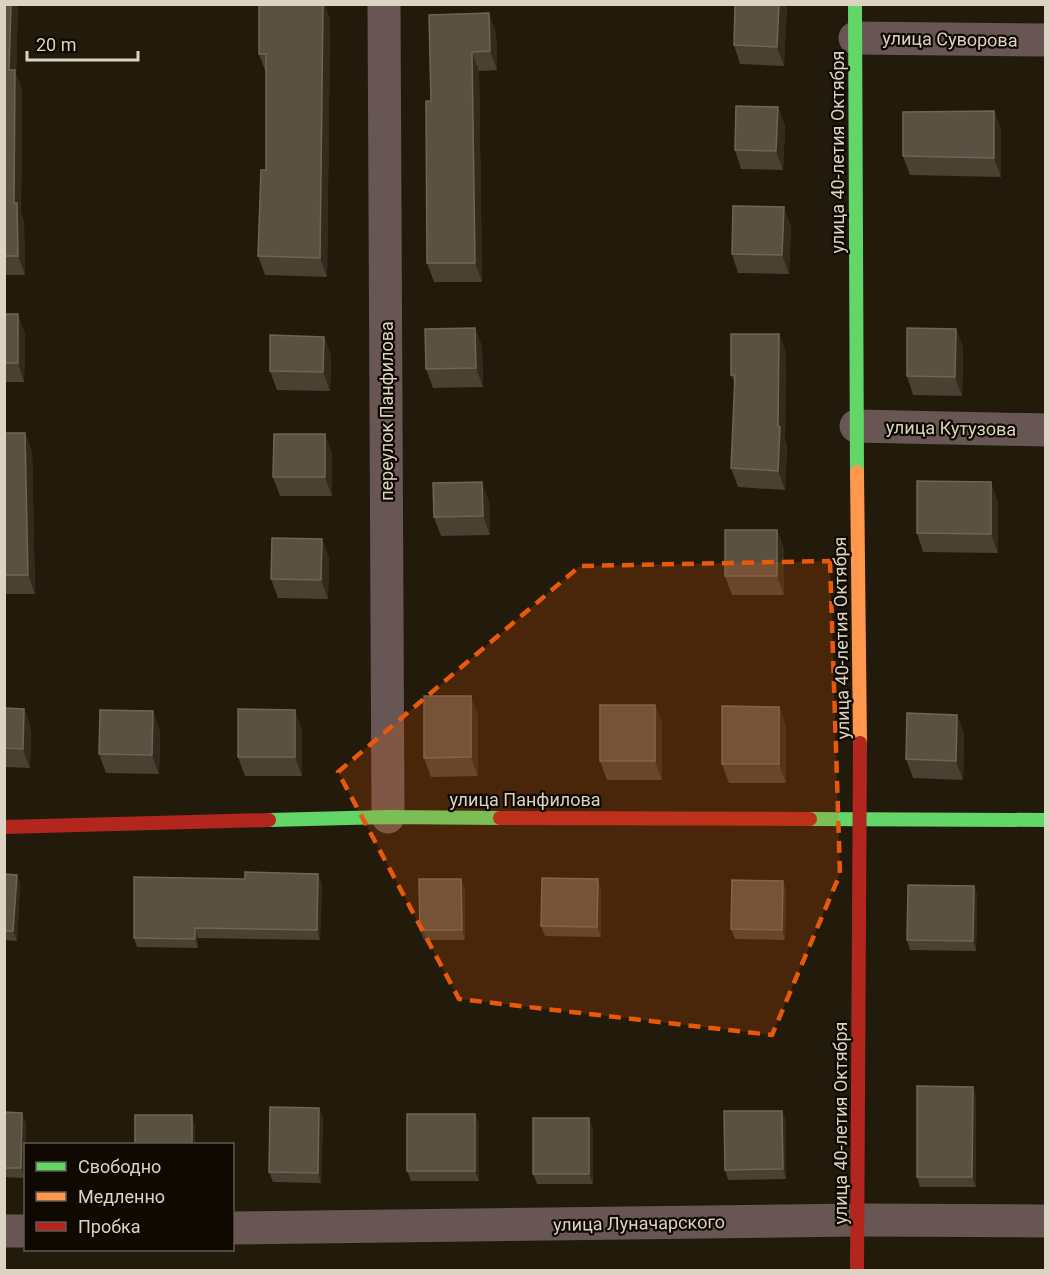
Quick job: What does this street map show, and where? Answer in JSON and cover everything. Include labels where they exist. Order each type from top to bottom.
[{"type":"street","name":"переулок Панфилова","points":[[384,4],[388,817]]},
{"type":"street","name":"улица 40-летия Октября","points":[[855,4],[856,426],[861,818],[857,1270]]},
{"type":"street","name":"улица Суворова","points":[[855,38],[1046,40]]},
{"type":"street","name":"улица Кутузова","points":[[856,426],[1046,430]]},
{"type":"street","name":"улица Панфилова","points":[[4,827],[388,817],[1046,820]]},
{"type":"street","name":"улица Луначарского","points":[[234,1228],[858,1220],[1046,1221]]},
{"type":"street","points":[[4,1231],[24,1231]]},
{"type":"highlighted area","points":[[830,561],[840,874],[772,1035],[459,999],[338,772],[580,566]]},
{"type":"building","points":[[4,4],[11,4],[9,70],[15,70],[14,203],[17,203],[18,256],[4,256]]},
{"type":"building","points":[[259,4],[323,4],[320,258],[258,256],[261,170],[266,170],[266,54],[259,54]]},
{"type":"building","points":[[735,4],[779,4],[777,47],[734,45]]},
{"type":"building","points":[[489,13],[490,51],[472,52],[475,263],[427,263],[426,101],[431,101],[429,15]]},
{"type":"building","points":[[736,106],[778,107],[776,151],[735,150]]},
{"type":"building","points":[[994,111],[994,158],[903,156],[903,112]]},
{"type":"building","points":[[733,206],[784,207],[782,255],[732,254]]},
{"type":"building","points":[[4,314],[18,314],[18,363],[4,363]]},
{"type":"building","points":[[475,328],[476,368],[426,369],[425,329]]},
{"type":"building","points":[[907,328],[956,329],[955,377],[907,376]]},
{"type":"building","points":[[731,334],[779,334],[778,471],[731,468],[735,375],[731,375]]},
{"type":"building","points":[[270,335],[324,337],[323,372],[270,371]]},
{"type":"building","points":[[4,433],[25,433],[28,575],[4,575]]},
{"type":"building","points":[[274,434],[325,434],[325,477],[273,477]]},
{"type":"building","points":[[917,481],[991,482],[991,534],[917,533]]},
{"type":"building","points":[[482,482],[483,516],[434,517],[433,483]]},
{"type":"building","points":[[725,530],[777,530],[777,576],[725,576]]},
{"type":"building","points":[[272,538],[322,539],[321,580],[271,579]]},
{"type":"building","points":[[424,696],[471,696],[471,757],[424,758]]},
{"type":"building","points":[[600,705],[655,705],[655,761],[600,761]]},
{"type":"building","points":[[722,706],[779,707],[779,764],[722,764]]},
{"type":"building","points":[[4,708],[24,709],[23,749],[4,748]]},
{"type":"building","points":[[238,709],[295,710],[295,757],[238,757]]},
{"type":"building","points":[[100,710],[153,711],[152,755],[99,754]]},
{"type":"building","points":[[907,713],[957,715],[956,761],[906,759]]},
{"type":"building","points":[[245,872],[318,874],[317,930],[195,928],[195,939],[134,938],[134,877],[245,879]]},
{"type":"building","points":[[4,874],[17,875],[13,931],[4,931]]},
{"type":"building","points":[[542,878],[598,879],[597,927],[541,926]]},
{"type":"building","points":[[419,879],[461,879],[462,930],[420,930]]},
{"type":"building","points":[[732,880],[783,881],[782,930],[731,929]]},
{"type":"building","points":[[908,885],[974,886],[973,941],[907,940]]},
{"type":"building","points":[[917,1086],[973,1087],[972,1177],[917,1177]]},
{"type":"building","points":[[270,1107],[319,1108],[318,1173],[269,1172]]},
{"type":"building","points":[[724,1111],[782,1111],[783,1169],[725,1170]]},
{"type":"building","points":[[4,1112],[22,1113],[21,1168],[4,1168]]},
{"type":"building","points":[[407,1114],[475,1114],[475,1171],[407,1171]]},
{"type":"building","points":[[135,1115],[192,1115],[192,1143],[135,1143]]},
{"type":"building","points":[[533,1118],[589,1118],[589,1174],[533,1174]]},
{"type":"traffic: fast","points":[[855,4],[857,472]]},
{"type":"traffic: fast","points":[[269,820],[388,817],[500,818]]},
{"type":"traffic: fast","points":[[810,819],[1046,820]]},
{"type":"traffic: slow","points":[[857,472],[860,743]]},
{"type":"traffic: jam","points":[[857,1270],[860,743]]},
{"type":"traffic: jam","points":[[500,818],[810,819]]},
{"type":"traffic: jam","points":[[4,827],[269,820]]}]
